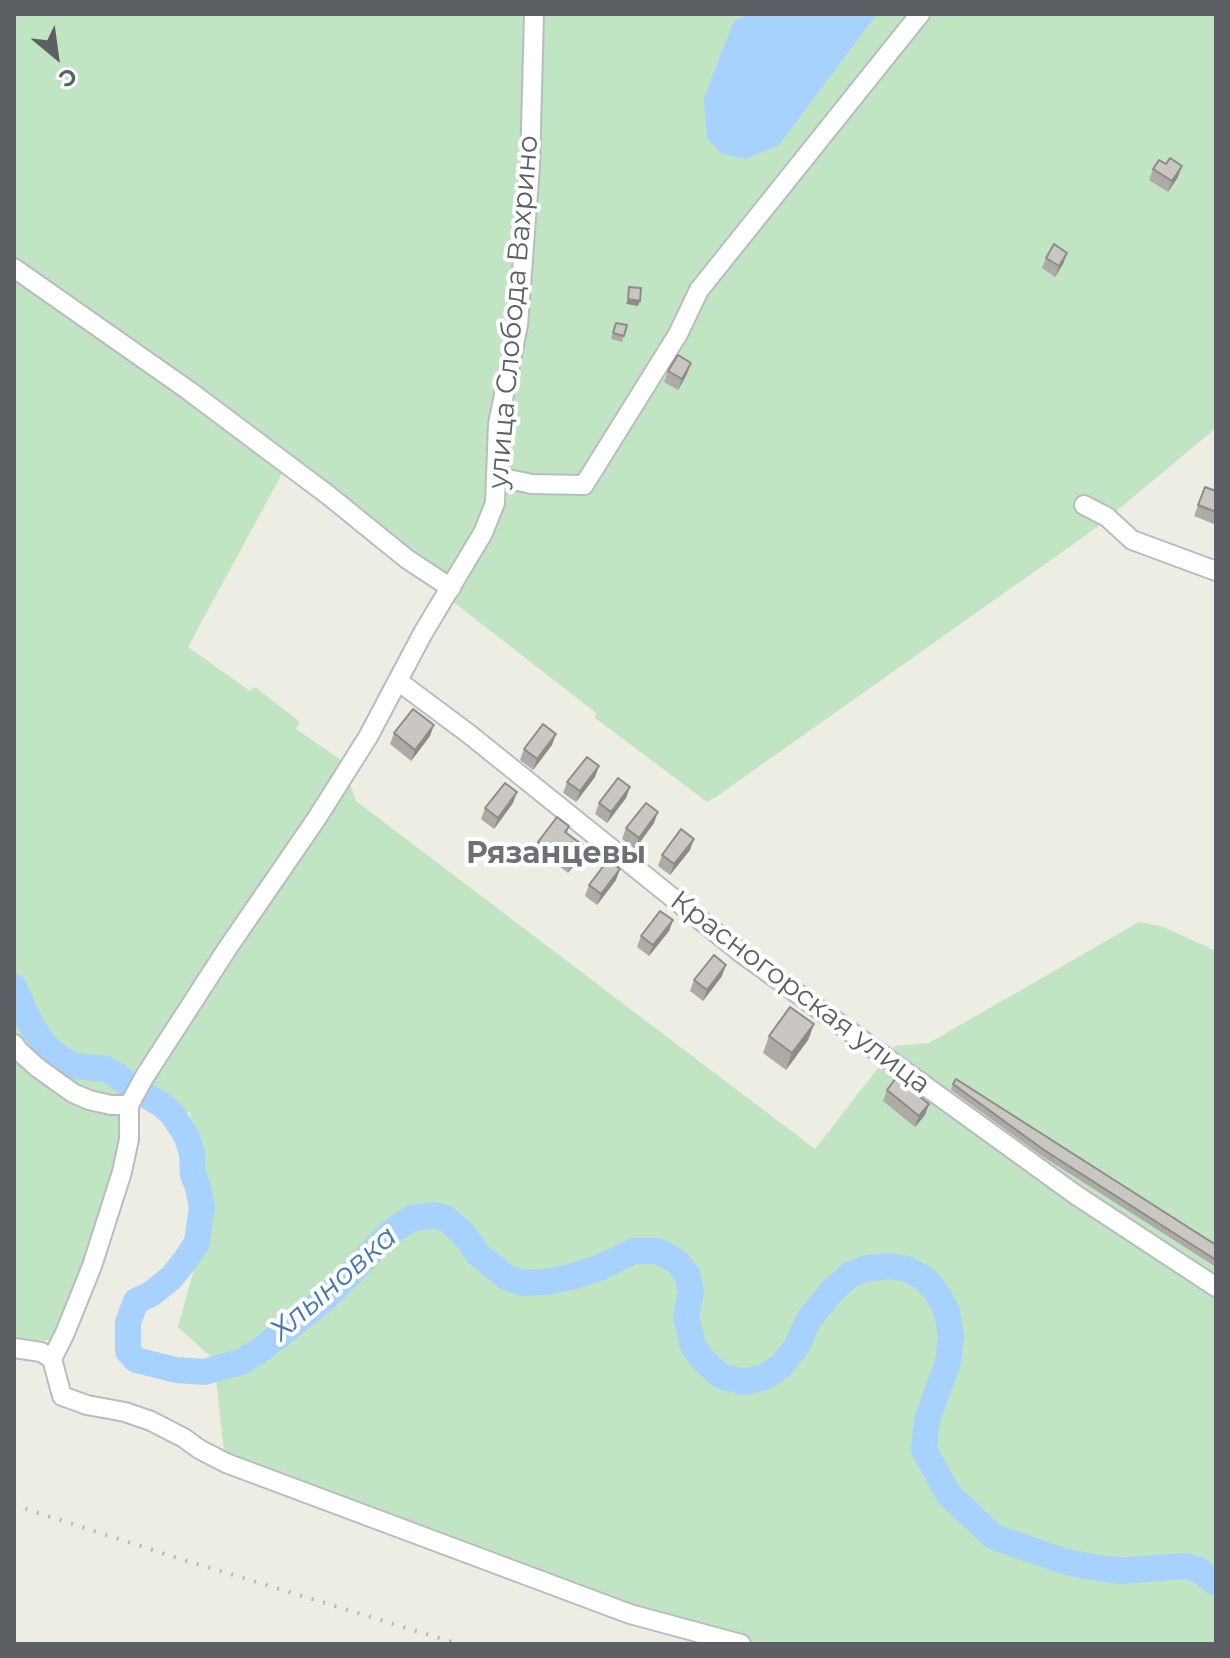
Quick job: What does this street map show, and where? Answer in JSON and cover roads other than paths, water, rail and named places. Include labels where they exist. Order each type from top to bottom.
[{"type":"street","name":"улица Слобода Вахрино","points":[[129,1105],[227,949],[368,737],[423,633],[487,523],[495,503],[498,424],[518,325],[530,166],[534,14]]},
{"type":"street","points":[[498,477],[532,484],[584,485],[678,334],[699,290],[920,14]]},
{"type":"street","points":[[14,268],[188,390],[328,495],[407,559],[451,588]]},
{"type":"street","points":[[1084,505],[1107,517],[1132,540],[1216,571]]},
{"type":"street","name":"Красногорская улица","points":[[398,681],[469,734],[740,952],[1076,1195],[1216,1287]]},
{"type":"street","points":[[14,1044],[38,1068],[73,1093],[111,1105],[129,1105],[129,1139],[122,1172],[92,1266],[52,1359],[62,1396],[151,1421],[226,1463],[630,1614],[741,1644]]},
{"type":"street","points":[[14,1348],[41,1352],[52,1359]]},
{"type":"water","points":[[750,14],[877,14],[779,145],[746,159],[720,153],[707,138],[704,98],[734,21]]},
{"type":"waterway","name":"Хлыновка","points":[[14,987],[28,1019],[54,1054],[75,1066],[106,1069],[131,1087]]},
{"type":"waterway","name":"Хлыновка","points":[[145,1095],[173,1115],[187,1137],[202,1207],[197,1242],[187,1258],[171,1278],[136,1301],[128,1322],[128,1351],[136,1360],[176,1370],[204,1372],[241,1362],[326,1298],[390,1233],[412,1218],[434,1215],[447,1219],[479,1255],[506,1277],[523,1283],[574,1276],[634,1251],[658,1251],[676,1261],[687,1274],[691,1292],[686,1316],[693,1346],[721,1376],[744,1382],[765,1377],[781,1366],[797,1346],[809,1319],[850,1275],[864,1269],[889,1266],[907,1269],[925,1279],[938,1294],[947,1312],[951,1336],[948,1362],[927,1420],[924,1450],[949,1495],[994,1537],[1063,1561],[1121,1571],[1185,1566],[1199,1570],[1216,1583]]},
{"type":"railway","points":[[14,1505],[459,1644]]},
{"type":"district","name":"Рязанцевы","points":[[556,854]]}]
